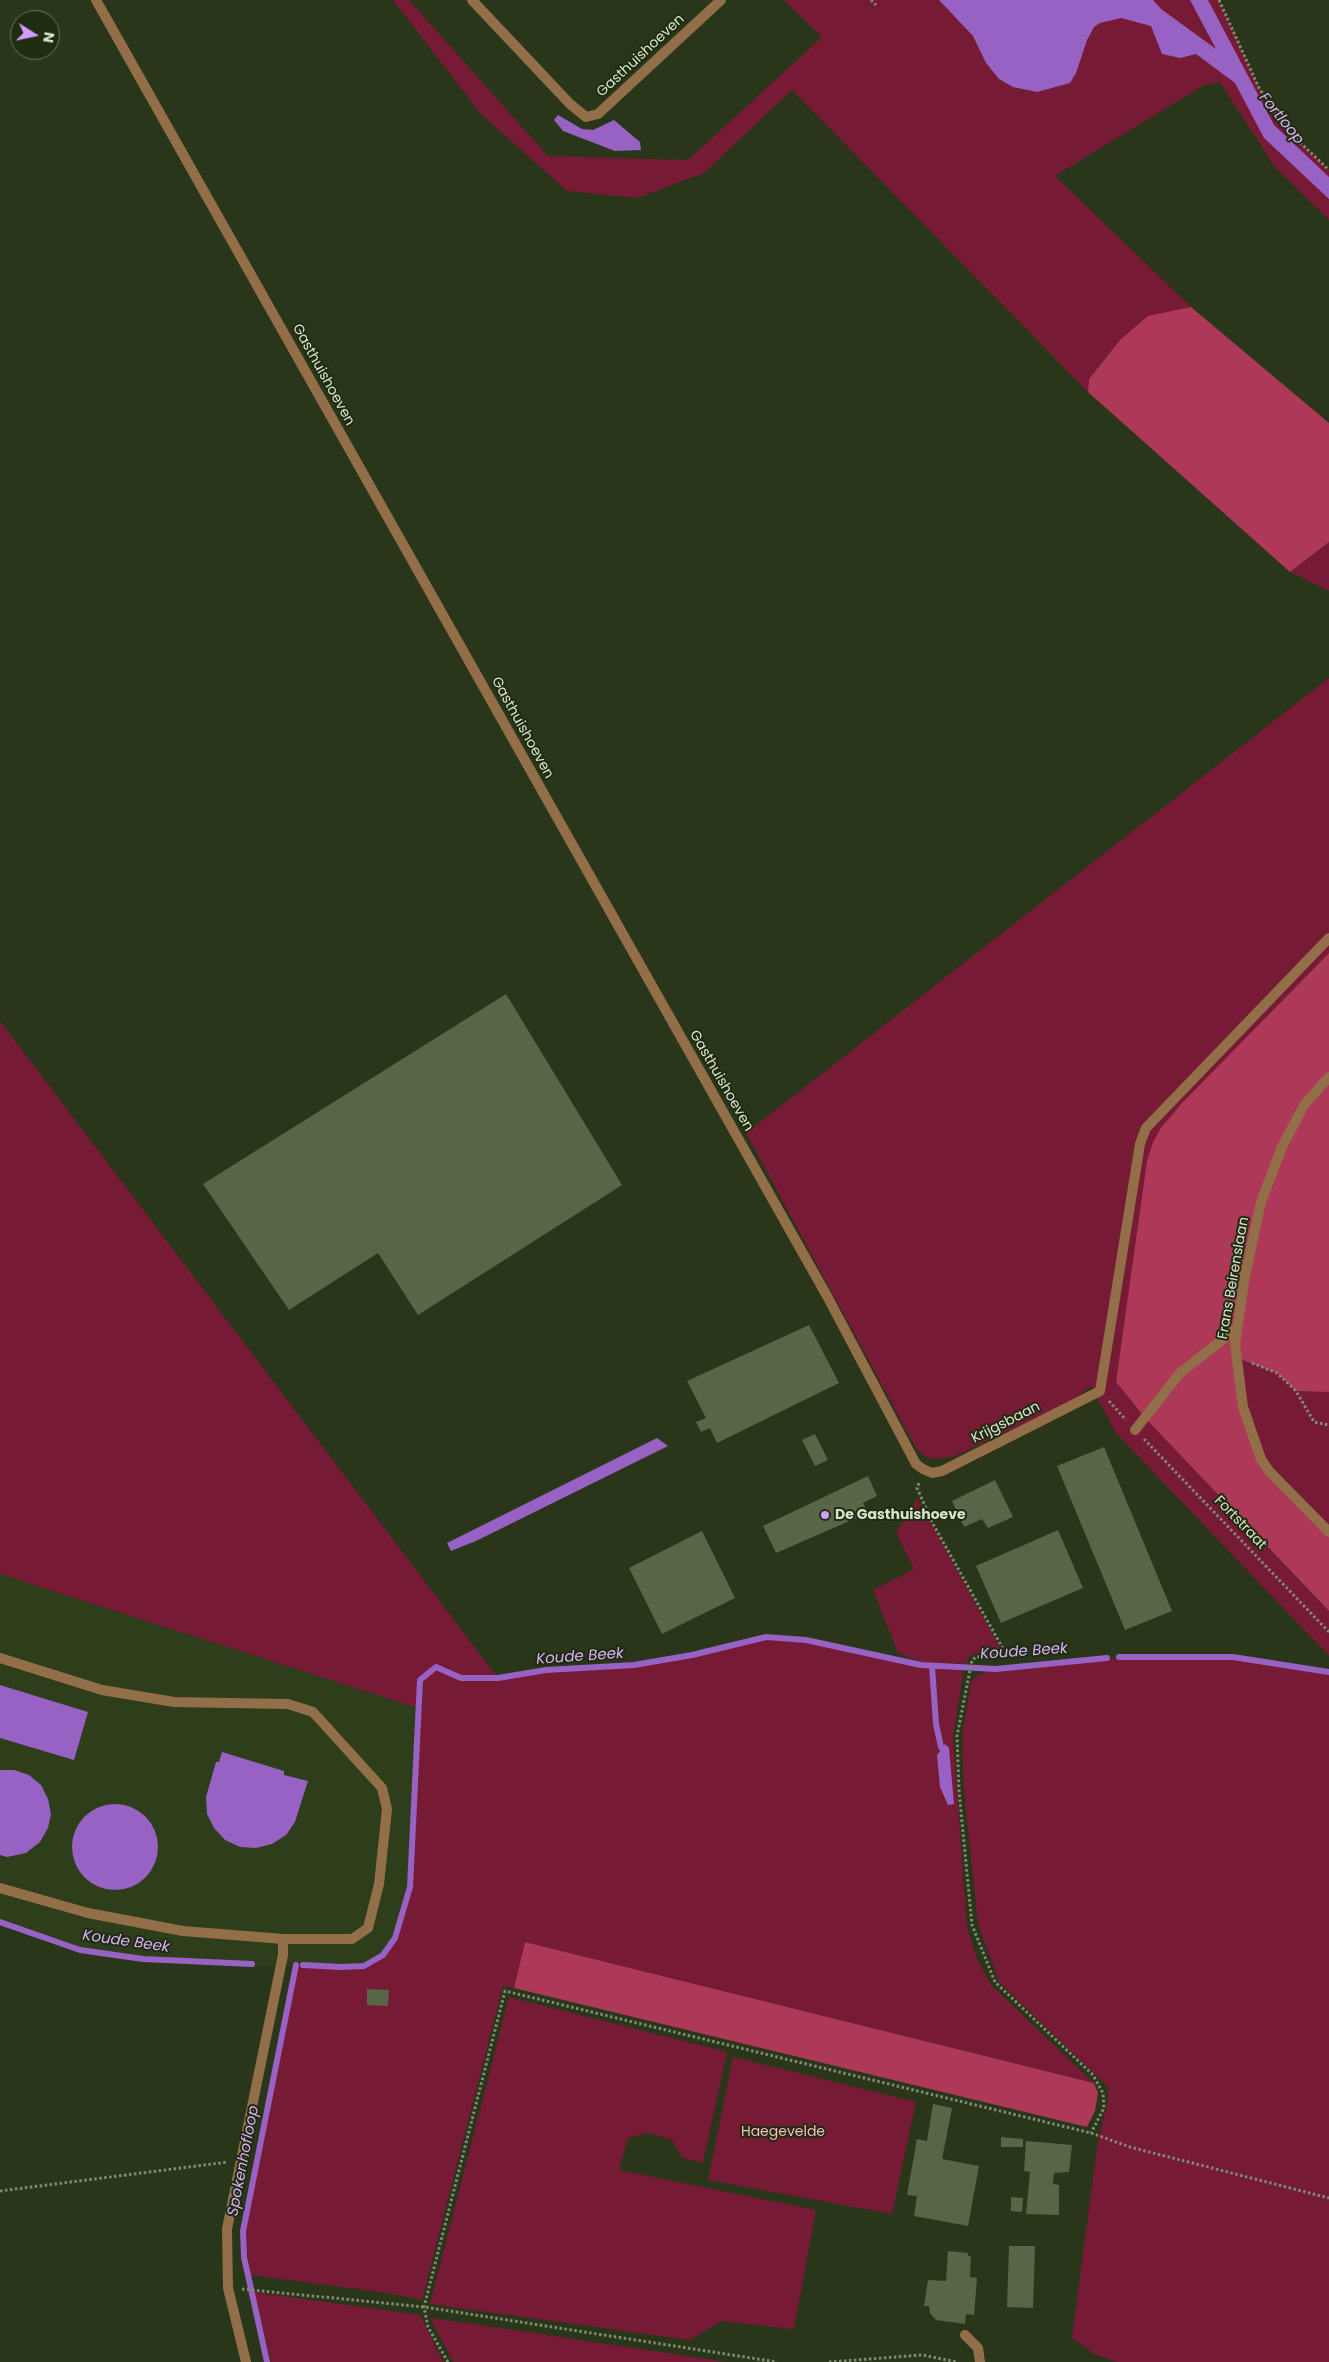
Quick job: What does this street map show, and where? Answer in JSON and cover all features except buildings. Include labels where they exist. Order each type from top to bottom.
[{"type":"street","name":"Gasthuishoeven","points":[[96,0],[827,1296],[916,1464],[923,1469]]},
{"type":"street","name":"Gasthuishoeven","points":[[472,0],[570,104],[586,117],[598,114],[721,0]]},
{"type":"street","points":[[1100,1391],[1140,1144],[1146,1128],[1329,938]]},
{"type":"street","name":"Frans Beirenslaan","points":[[1329,1077],[1304,1105],[1282,1147],[1261,1202],[1236,1329],[1236,1358],[1243,1407],[1261,1459],[1269,1471],[1329,1532]]},
{"type":"street","points":[[1135,1430],[1180,1373],[1236,1329]]},
{"type":"street","name":"Krijgsbaan","points":[[923,1469],[932,1473],[942,1471],[1100,1391]]},
{"type":"street","points":[[0,1658],[102,1690],[174,1702],[288,1704],[313,1712],[382,1788],[387,1809],[379,1884],[368,1928],[352,1939],[283,1939],[183,1932],[88,1913],[0,1888]]},
{"type":"street","points":[[246,2362],[228,2288],[227,2229],[282,1955],[283,1939]]},
{"type":"street","points":[[965,2335],[978,2348],[980,2362]]},
{"type":"path","points":[[871,0],[876,5]]},
{"type":"path","points":[[1219,0],[1259,88],[1289,132],[1329,170]]},
{"type":"path","points":[[1236,1358],[1277,1373],[1296,1390],[1314,1422],[1329,1425]]},
{"type":"path","name":"Fortstraat","points":[[1100,1391],[1329,1632]]},
{"type":"path","points":[[923,1469],[917,1488],[933,1524],[1002,1647],[1001,1655],[976,1657],[972,1660],[957,1736],[957,1757],[972,1925],[995,1982],[1092,2075],[1103,2092],[1104,2108],[1091,2133]]},
{"type":"path","points":[[448,2362],[428,2327],[424,2307],[506,1991],[1091,2133],[1130,2147],[1329,2198]]},
{"type":"path","points":[[0,2191],[218,2162],[241,2162]]},
{"type":"path","points":[[228,2288],[424,2307],[777,2362]]},
{"type":"path","points":[[829,2362],[922,2355],[957,2362]]},
{"type":"shaded area","points":[[939,0],[1153,0],[1161,9],[1216,49],[1190,0],[1208,0],[1274,125],[1329,177],[1329,199],[1264,138],[1235,83],[1196,54],[1180,58],[1162,54],[1151,26],[1121,18],[1100,23],[1094,27],[1087,40],[1076,73],[1070,83],[1037,92],[1013,87],[999,79],[986,63],[973,36]]},
{"type":"shaded area","points":[[558,115],[582,129],[593,130],[614,120],[640,142],[641,150],[615,151],[563,131],[554,120]]},
{"type":"shaded area","points":[[1191,307],[1329,423],[1329,542],[1290,572],[1088,392],[1089,379],[1120,340],[1148,316]]},
{"type":"shaded area","points":[[1329,953],[1329,1392],[1296,1391],[1277,1373],[1237,1358],[1237,1371],[1261,1459],[1329,1532],[1329,1611],[1146,1419],[1116,1382],[1147,1161],[1153,1142],[1161,1128],[1182,1103]]},
{"type":"shaded area","points":[[657,1438],[668,1446],[476,1541],[451,1551],[447,1543]]},
{"type":"shaded area","points":[[0,1574],[418,1708],[410,1887],[395,1938],[383,1955],[364,1966],[341,1967],[206,1964],[143,1959],[80,1950],[0,1922]]},
{"type":"shaded area","points":[[0,1685],[88,1712],[74,1760],[0,1738]]},
{"type":"shaded area","points":[[945,1744],[949,1748],[954,1804],[948,1805],[940,1787],[937,1755]]},
{"type":"shaded area","points":[[222,1752],[284,1771],[284,1775],[308,1781],[295,1822],[286,1835],[272,1844],[256,1848],[240,1847],[225,1840],[214,1828],[207,1814],[206,1797],[216,1762],[219,1762]]},
{"type":"shaded area","points":[[0,1770],[14,1770],[29,1775],[41,1785],[48,1799],[51,1814],[48,1828],[40,1842],[26,1853],[7,1857],[0,1855]]},
{"type":"shaded area","points":[[115,1804],[132,1807],[146,1816],[155,1830],[158,1847],[155,1864],[146,1878],[132,1887],[115,1890],[98,1887],[84,1878],[75,1864],[72,1847],[75,1830],[84,1816],[98,1807]]},
{"type":"shaded area","points":[[525,1942],[1094,2083],[1098,2093],[1095,2111],[1087,2127],[514,1988]]},
{"type":"green space","points":[[393,0],[409,0],[548,156],[688,160],[822,37],[784,0],[943,0],[968,26],[991,68],[1001,81],[1090,24],[1122,15],[1187,33],[1150,0],[1219,0],[1259,88],[1289,132],[1329,170],[1329,220],[1274,166],[1220,82],[1204,85],[1055,176],[1191,307],[1148,317],[1120,340],[1089,379],[1088,392],[792,90],[704,173],[637,198],[567,191],[481,114]]},
{"type":"green space","points":[[1329,542],[1329,591],[1290,572]]},
{"type":"green space","points":[[1329,678],[1329,953],[1182,1103],[1116,1382],[1146,1419],[1329,1611],[1329,1656],[1116,1433],[1091,1386],[1077,1397],[1051,1411],[953,1457],[932,1459],[923,1455],[916,1448],[746,1133]]},
{"type":"green space","points":[[0,1021],[498,1678],[546,1670],[634,1665],[692,1655],[766,1637],[806,1640],[921,1665],[960,1667],[963,1675],[953,1736],[967,1927],[977,1959],[991,1985],[1094,2083],[525,1942],[514,1988],[503,1986],[422,2300],[388,2293],[251,2275],[243,2231],[296,1965],[364,1966],[383,1955],[395,1938],[410,1887],[418,1708],[0,1574]]},
{"type":"green space","points":[[1236,1358],[1277,1373],[1296,1391],[1329,1392],[1329,1532],[1269,1471],[1255,1444]]},
{"type":"green space","points":[[917,1498],[999,1646],[999,1653],[995,1655],[977,1653],[968,1657],[967,1664],[920,1662],[898,1653],[873,1590],[914,1569],[896,1533]]},
{"type":"green space","points":[[1198,1655],[1233,1657],[1297,1670],[1329,1673],[1329,2362],[1117,2362],[1096,2355],[1072,2338],[1098,2140],[1108,2102],[1108,2087],[999,1982],[978,1924],[964,1791],[962,1737],[971,1682],[977,1675],[996,1669],[1085,1659]]},
{"type":"green space","points":[[509,1997],[727,2052],[703,2163],[682,2158],[672,2140],[647,2133],[628,2138],[619,2170],[816,2210],[794,2329],[722,2321],[690,2340],[430,2304]]},
{"type":"green space","name":"Haegevelde","points":[[733,2057],[916,2102],[892,2214],[708,2180]]},
{"type":"green space","points":[[254,2292],[420,2315],[443,2362],[271,2362]]},
{"type":"green space","points":[[430,2318],[474,2324],[727,2362],[453,2362]]},
{"type":"waterway","name":"Koude Beek","points":[[303,1965],[364,1966],[383,1955],[395,1938],[410,1887],[420,1680],[436,1667],[461,1678],[498,1678],[546,1670],[634,1665],[692,1655],[766,1637],[806,1640],[921,1665],[996,1669],[1107,1658]]},
{"type":"waterway","name":"Koude Beek","points":[[1119,1657],[1233,1657],[1329,1672]]},
{"type":"waterway","points":[[932,1666],[936,1724],[941,1747]]},
{"type":"waterway","name":"Koude Beek","points":[[0,1922],[80,1950],[143,1959],[252,1964]]},
{"type":"waterway","name":"Spokenhofloop","points":[[267,2362],[244,2257],[243,2231],[296,1965]]},
{"type":"place","name":"De Gasthuishoeve","points":[[825,1515]]},
{"type":"water label","name":"Fortloop","points":[[1281,119]]}]
